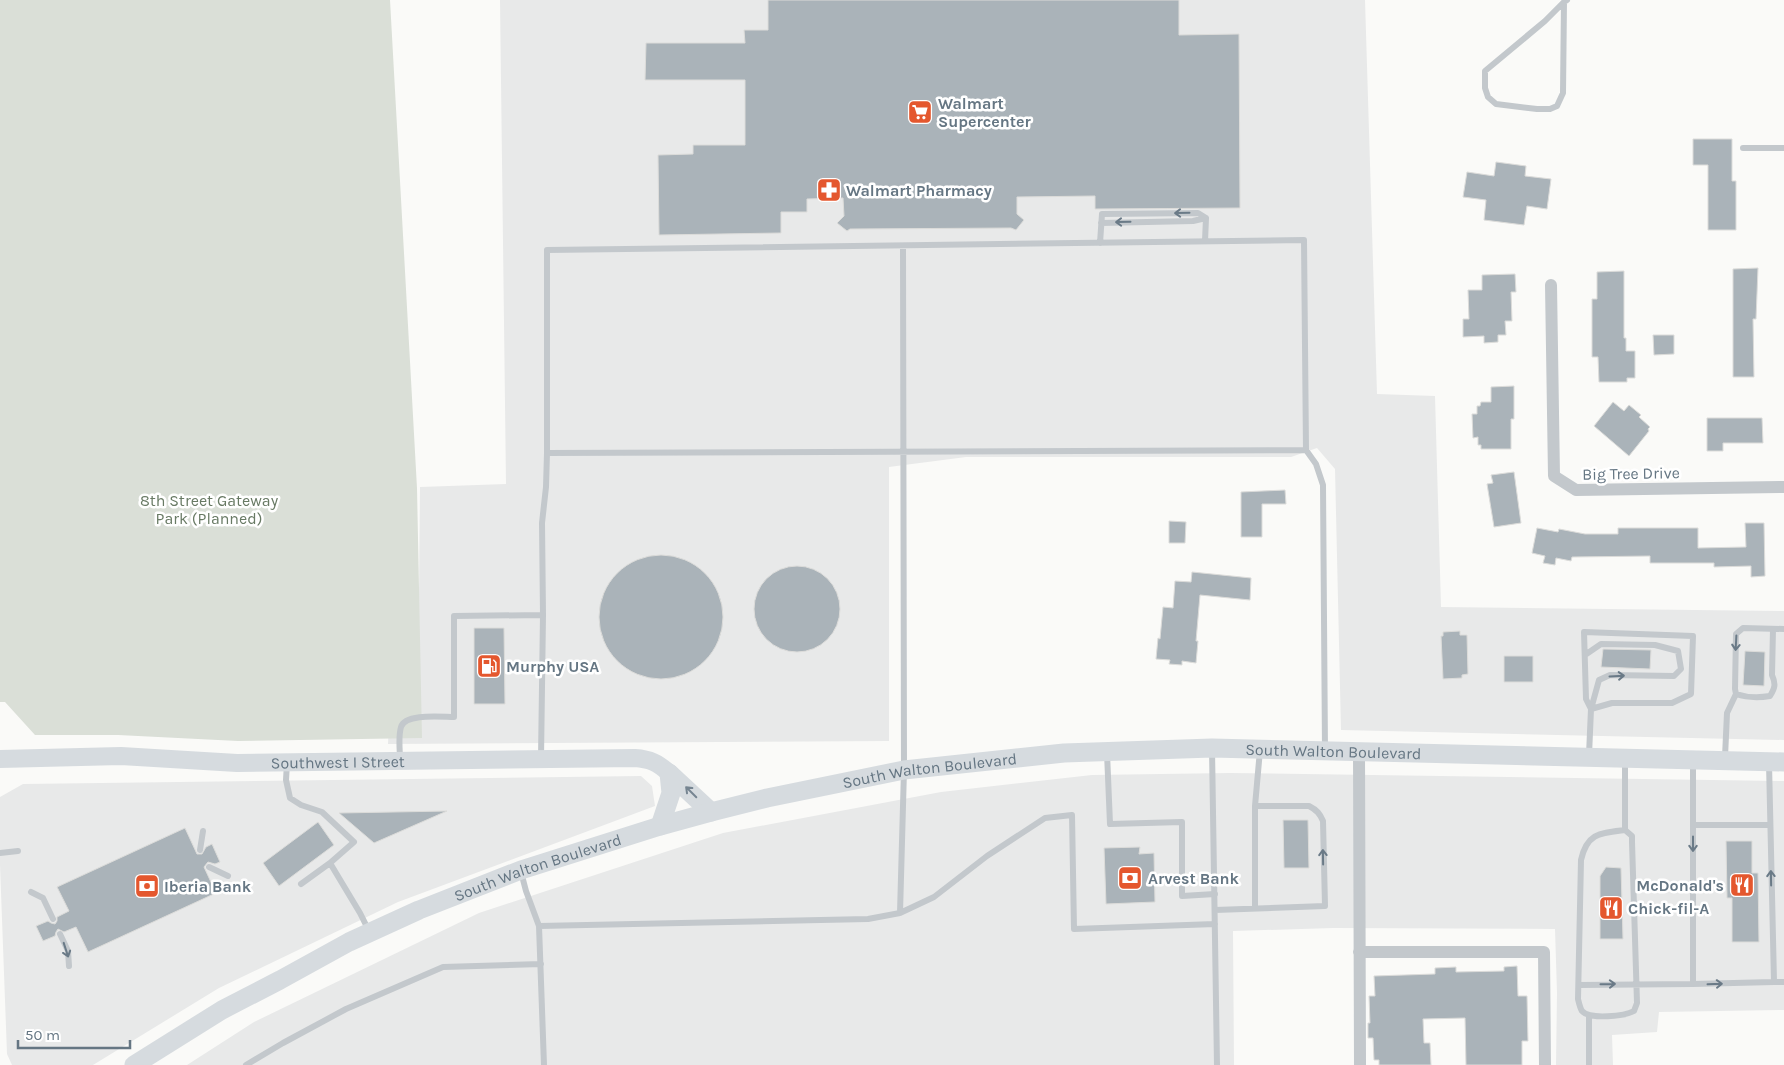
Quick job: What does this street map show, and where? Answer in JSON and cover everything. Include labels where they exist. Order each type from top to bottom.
[{"type":"main road","name":"South Walton Boulevard","points":[[134,1065],[222,1010],[349,942],[419,910],[521,870],[660,826],[711,812],[767,798],[904,770],[1064,753],[1212,748],[1776,762]]},
{"type":"main road","name":"Southwest I Street","points":[[0,759],[121,756],[237,763],[647,758],[669,773]]},
{"type":"main road","points":[[669,773],[711,812]]},
{"type":"main road","points":[[660,826],[671,793],[669,773]]},
{"type":"street","name":"Big Tree Drive","points":[[1550,285],[1554,476],[1576,490],[1784,487]]},
{"type":"street","points":[[1359,751],[1360,1065]]},
{"type":"street","points":[[1359,952],[1544,952],[1545,1065]]},
{"type":"lane","points":[[1565,1],[1563,93],[1557,106],[1550,110],[1496,104],[1488,97],[1485,88],[1485,71],[1565,1]]},
{"type":"lane","points":[[1743,148],[1784,148]]},
{"type":"lane","points":[[1100,243],[1102,214],[1198,213],[1206,218],[1206,242]]},
{"type":"lane","points":[[541,760],[542,523],[547,453],[547,250],[1304,240],[1306,450],[1316,464],[1323,484],[1325,750]]},
{"type":"lane","points":[[900,913],[904,770],[903,246]]},
{"type":"lane","points":[[547,453],[1306,450]]},
{"type":"lane","points":[[400,760],[401,727],[404,721],[411,718],[454,717],[454,616],[543,615]]},
{"type":"lane","points":[[1724,761],[1727,713],[1736,694],[1736,634],[1743,628],[1784,629]]},
{"type":"lane","points":[[1736,694],[1746,697],[1763,697],[1770,696],[1774,690],[1775,682],[1772,675],[1773,629]]},
{"type":"lane","points":[[1584,632],[1693,636],[1691,694],[1672,703],[1612,703],[1591,709],[1586,699],[1584,632]]},
{"type":"lane","points":[[1584,655],[1602,644],[1656,645],[1678,651],[1681,668],[1674,676],[1610,675],[1599,680],[1591,709],[1589,758]]},
{"type":"lane","points":[[1212,748],[1218,1065]]},
{"type":"lane","points":[[1255,908],[1254,806],[1260,749]]},
{"type":"lane","points":[[1107,752],[1110,824],[1182,822],[1182,896],[1215,894]]},
{"type":"lane","points":[[1625,759],[1625,830]]},
{"type":"lane","points":[[1693,761],[1693,984]]},
{"type":"lane","points":[[287,762],[286,780],[290,798],[301,805],[322,812],[354,842],[330,864],[301,884]]},
{"type":"lane","points":[[1774,982],[1770,825],[1776,762]]},
{"type":"lane","points":[[1215,910],[1325,906],[1322,821],[1316,809],[1310,806],[1254,806]]},
{"type":"lane","points":[[539,926],[868,918],[900,913],[934,897],[988,856],[1045,818],[1072,815],[1074,929],[1215,924]]},
{"type":"lane","points":[[1693,825],[1770,825]]},
{"type":"lane","points":[[1625,830],[1632,836],[1637,984],[1637,1003],[1634,1011],[1628,1015],[1594,1016],[1581,1010],[1578,999],[1581,860],[1584,848],[1591,838],[1603,832],[1625,830]]},
{"type":"lane","points":[[200,850],[203,831]]},
{"type":"lane","points":[[0,853],[18,851]]},
{"type":"lane","points":[[330,864],[370,932]]},
{"type":"lane","points":[[209,867],[228,876]]},
{"type":"lane","points":[[521,870],[526,891],[539,926],[544,1065]]},
{"type":"lane","points":[[30,892],[43,898],[53,919]]},
{"type":"lane","points":[[60,934],[68,951],[69,966]]},
{"type":"lane","points":[[246,1065],[282,1043],[346,1009],[443,967],[541,964]]},
{"type":"lane","points":[[1579,985],[1784,982]]},
{"type":"lane","points":[[1589,1014],[1590,1065]]},
{"type":"shaded area","points":[[500,0],[1365,0],[1377,394],[1435,396],[1441,607],[1784,611],[1784,740],[1341,730],[1335,469],[1317,448],[1291,457],[966,457],[889,467],[889,741],[388,744],[390,698],[418,698],[420,487],[506,484]]},
{"type":"shaded area","points":[[1230,773],[1784,781],[1784,1010],[1659,1012],[1657,1032],[1612,1035],[1613,1065],[1556,1065],[1557,993],[1555,929],[1333,928],[1233,931],[1234,1065],[187,1065],[254,1022],[479,913],[723,833],[941,792],[1092,775]]},
{"type":"shaded area","points":[[641,776],[652,786],[655,806],[398,902],[219,988],[93,1065],[12,1065],[7,1054],[0,865],[0,797],[23,784]]},
{"type":"green space","name":"8th Street Gateway Park (Planned)","points":[[0,0],[390,0],[417,488],[422,738],[238,741],[118,735],[35,735],[5,702],[0,702]]},
{"type":"building","name":"Walmart Supercenter","points":[[768,0],[1179,0],[1179,35],[1239,34],[1240,208],[1095,209],[1095,196],[1017,197],[1017,214],[1024,220],[1016,230],[1011,228],[850,229],[847,231],[837,223],[844,216],[843,198],[807,199],[807,212],[781,212],[781,233],[659,235],[658,155],[693,154],[693,145],[745,145],[745,80],[645,80],[646,43],[745,43],[744,30],[768,30]]},
{"type":"building","points":[[1693,139],[1732,139],[1732,181],[1736,181],[1736,230],[1708,230],[1708,165],[1693,165]]},
{"type":"building","points":[[1496,162],[1526,166],[1525,176],[1551,179],[1547,209],[1527,206],[1524,225],[1484,220],[1486,200],[1463,197],[1467,172],[1494,176]]},
{"type":"building","points":[[1758,268],[1756,319],[1753,319],[1754,377],[1733,377],[1733,269]]},
{"type":"building","points":[[1624,271],[1624,338],[1626,338],[1626,351],[1635,351],[1635,378],[1627,378],[1627,382],[1599,382],[1598,357],[1592,357],[1592,299],[1597,299],[1597,272]]},
{"type":"building","points":[[1515,274],[1516,292],[1511,292],[1512,321],[1505,321],[1506,335],[1498,335],[1498,342],[1484,343],[1484,336],[1463,337],[1463,319],[1469,319],[1468,290],[1482,290],[1482,275]]},
{"type":"building","points":[[1653,335],[1674,335],[1674,354],[1654,355]]},
{"type":"building","points":[[1514,386],[1514,419],[1511,419],[1511,449],[1481,449],[1481,445],[1478,445],[1478,437],[1473,438],[1472,414],[1477,414],[1477,406],[1480,406],[1481,402],[1491,402],[1491,387]]},
{"type":"building","points":[[1613,402],[1624,411],[1629,405],[1641,415],[1639,417],[1650,427],[1649,431],[1629,456],[1594,426]]},
{"type":"building","points":[[1707,418],[1762,418],[1763,443],[1723,443],[1723,451],[1707,451]]},
{"type":"building","points":[[1514,472],[1521,523],[1494,527],[1487,484],[1493,483],[1491,475]]},
{"type":"building","points":[[1285,490],[1286,504],[1262,504],[1262,537],[1241,537],[1241,492]]},
{"type":"building","points":[[1169,521],[1186,522],[1185,543],[1169,543]]},
{"type":"building","points":[[1745,523],[1764,523],[1765,576],[1751,577],[1751,566],[1714,567],[1714,563],[1650,563],[1650,556],[1572,557],[1571,561],[1556,558],[1555,565],[1543,563],[1545,556],[1532,553],[1537,528],[1558,532],[1559,529],[1585,534],[1618,534],[1618,528],[1698,528],[1698,548],[1746,547]]},
{"type":"building","points":[[661,555],[685,560],[705,573],[718,593],[723,617],[718,641],[705,661],[685,674],[661,679],[637,674],[617,661],[604,641],[599,617],[604,593],[617,573],[637,560]]},
{"type":"building","points":[[797,566],[813,569],[821,573],[833,585],[837,593],[840,609],[837,625],[833,633],[821,645],[813,649],[797,652],[781,649],[773,645],[761,633],[757,625],[754,609],[757,593],[761,585],[773,573],[781,569]]},
{"type":"building","points":[[1192,572],[1251,578],[1250,600],[1200,595],[1196,663],[1182,661],[1182,665],[1169,664],[1170,660],[1156,659],[1163,607],[1173,608],[1175,581],[1191,582]]},
{"type":"building","name":"Murphy USA","points":[[474,628],[504,628],[505,704],[474,704]]},
{"type":"building","points":[[1460,631],[1460,635],[1467,635],[1468,674],[1462,675],[1462,678],[1443,679],[1441,636],[1443,636],[1443,632]]},
{"type":"building","points":[[1603,649],[1651,650],[1650,669],[1601,667]]},
{"type":"building","points":[[1745,651],[1765,652],[1764,686],[1743,685]]},
{"type":"building","points":[[1504,656],[1533,656],[1533,682],[1504,682]]},
{"type":"building","points":[[447,811],[374,843],[339,813]]},
{"type":"building","points":[[1283,820],[1308,820],[1309,868],[1284,868]]},
{"type":"building","points":[[318,822],[334,845],[279,886],[263,863]]},
{"type":"building","points":[[185,828],[197,854],[202,854],[206,847],[212,844],[220,862],[215,864],[208,862],[204,867],[216,893],[88,952],[76,927],[64,932],[58,929],[55,936],[43,941],[36,926],[48,921],[55,924],[57,917],[69,911],[57,887]]},
{"type":"building","name":"McDonald's","points":[[1726,841],[1752,841],[1752,873],[1758,873],[1759,942],[1732,942],[1732,898],[1727,898]]},
{"type":"building","name":"Arvest Bank","points":[[1140,847],[1139,854],[1154,853],[1155,902],[1106,904],[1104,848]]},
{"type":"building","name":"Chick-fil-A","points":[[1606,867],[1621,868],[1623,939],[1600,939],[1600,876]]},
{"type":"building","points":[[1517,966],[1518,996],[1527,996],[1528,1041],[1522,1041],[1522,1065],[1466,1065],[1465,1018],[1423,1019],[1424,1043],[1430,1043],[1431,1065],[1379,1065],[1379,1060],[1374,1060],[1373,1038],[1368,1038],[1368,1023],[1370,1023],[1369,996],[1375,996],[1374,976],[1435,974],[1435,968],[1456,967],[1456,972],[1504,971],[1504,967]]},
{"type":"place","name":"Walmart Supercenter","points":[[920,112]]},
{"type":"place","name":"Walmart Pharmacy","points":[[829,190]]},
{"type":"place","name":"Murphy USA","points":[[489,666]]},
{"type":"place","name":"Arvest Bank","points":[[1130,878]]},
{"type":"place","name":"McDonald's","points":[[1742,885]]},
{"type":"place","name":"Iberia Bank","points":[[147,886]]},
{"type":"place","name":"Chick-fil-A","points":[[1611,908]]}]
